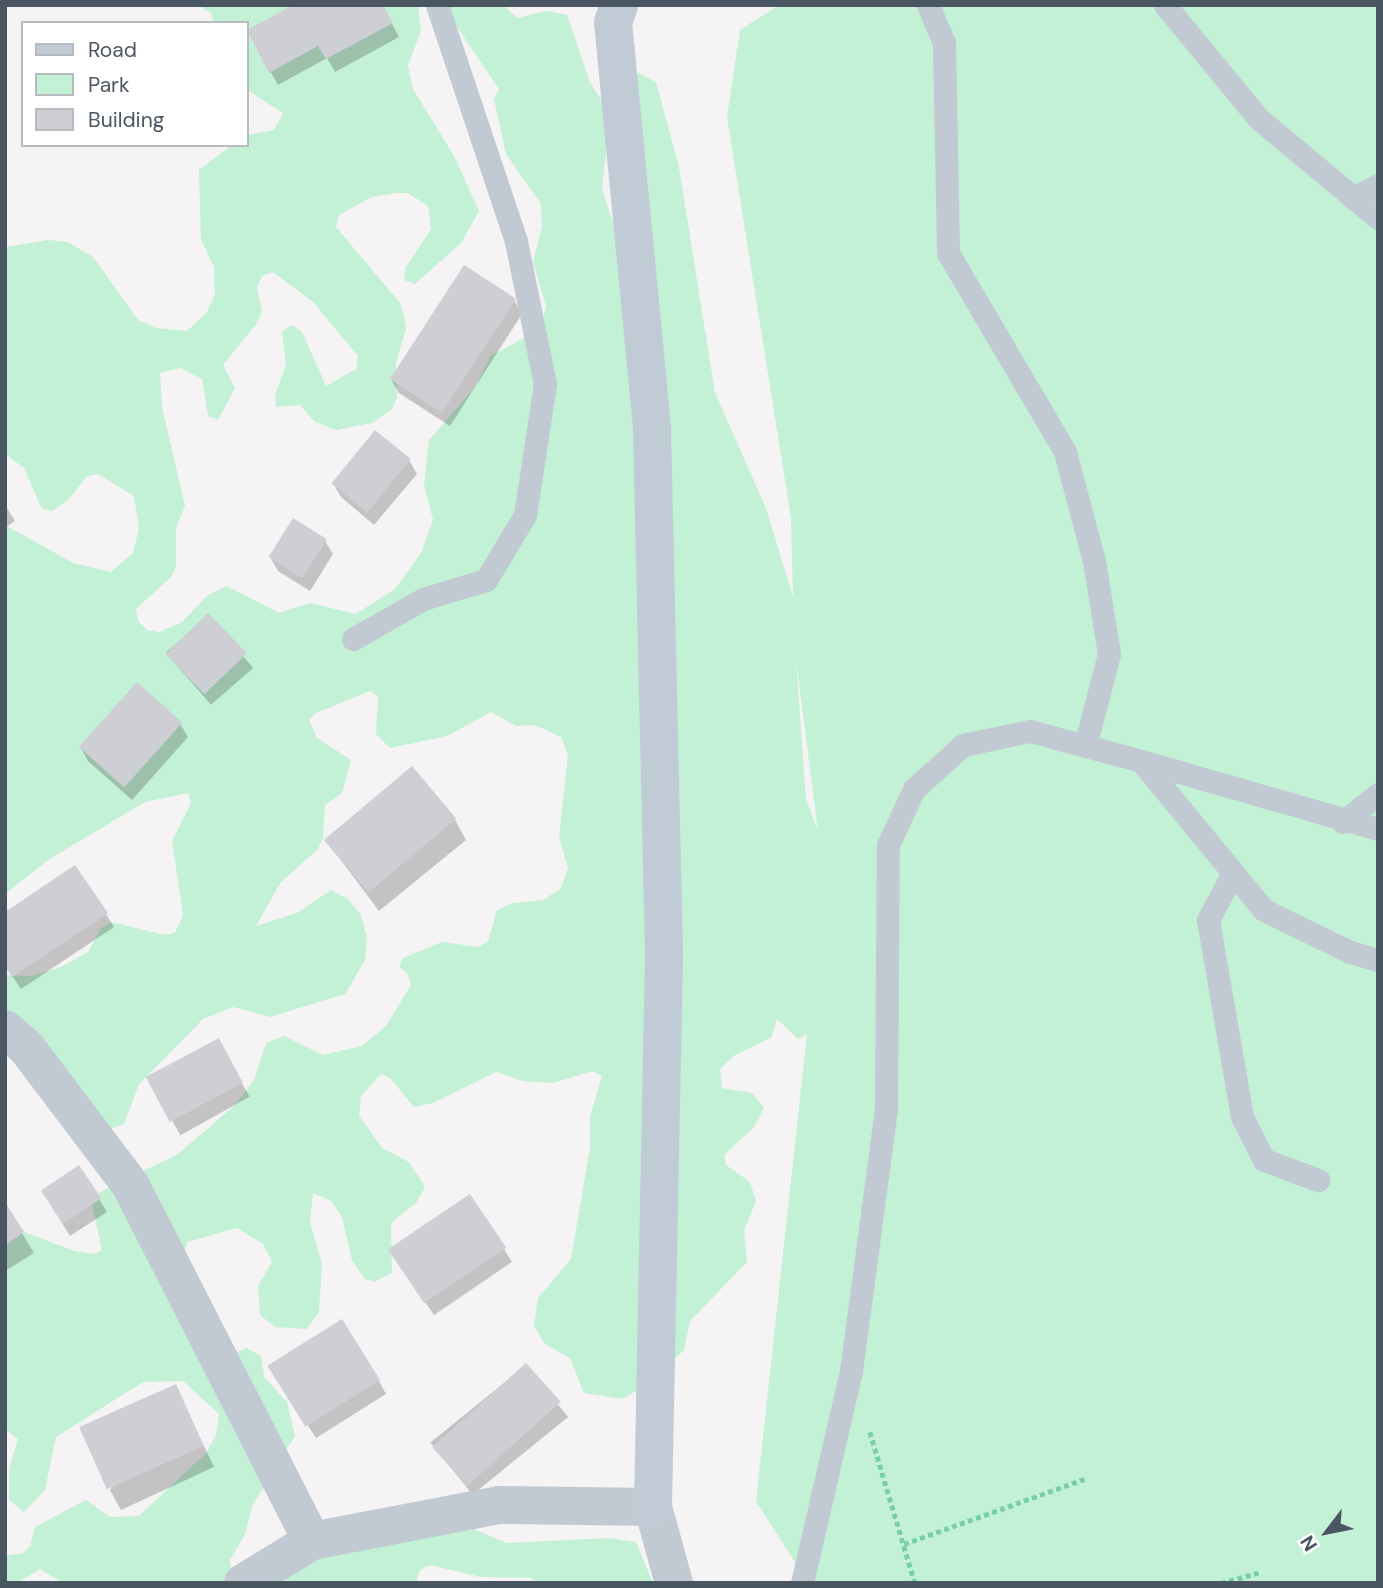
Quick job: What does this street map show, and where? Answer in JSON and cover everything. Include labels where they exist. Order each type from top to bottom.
[{"type":"street","points":[[619,5],[614,22],[652,430],[664,927],[653,1507],[674,1583]]},
{"type":"street","points":[[5,1029],[26,1047],[131,1186],[312,1541]]},
{"type":"street","points":[[243,1583],[312,1541],[499,1505],[653,1507]]},
{"type":"lane","points":[[352,639],[423,598],[486,580],[525,515],[545,384],[516,241],[437,5]]},
{"type":"lane","points":[[928,5],[944,43],[948,253],[1065,452],[1094,561],[1109,654],[1085,746]]},
{"type":"lane","points":[[1165,5],[1259,119],[1378,218]]},
{"type":"lane","points":[[1353,198],[1378,185]]},
{"type":"lane","points":[[802,1583],[851,1371],[886,1107],[888,845],[915,789],[963,745],[1030,731],[1141,761],[1343,822],[1378,829]]},
{"type":"lane","points":[[1141,761],[1264,911],[1350,952],[1378,960]]},
{"type":"lane","points":[[1343,822],[1378,794]]},
{"type":"lane","points":[[1233,873],[1208,920],[1242,1116],[1264,1160],[1318,1180]]},
{"type":"path","points":[[851,1371],[915,1583]]},
{"type":"path","points":[[904,1544],[1085,1479]]},
{"type":"path","points":[[1221,1583],[1261,1572]]},
{"type":"green space","points":[[198,5],[418,5],[421,31],[408,65],[413,89],[454,156],[479,211],[461,243],[415,284],[404,280],[405,269],[431,229],[428,206],[408,193],[396,193],[372,197],[339,215],[336,227],[400,303],[406,328],[396,363],[397,398],[392,409],[372,423],[336,430],[315,422],[300,405],[276,407],[275,395],[286,365],[282,332],[292,325],[302,332],[326,386],[356,369],[358,356],[313,302],[273,272],[262,276],[257,287],[262,312],[257,323],[223,365],[235,388],[218,420],[208,416],[202,379],[180,368],[160,373],[162,407],[185,506],[176,528],[176,566],[171,577],[136,609],[138,621],[147,630],[159,632],[182,622],[208,595],[227,586],[279,613],[310,603],[356,614],[395,589],[421,553],[433,520],[424,485],[429,440],[476,386],[490,356],[541,329],[546,306],[533,262],[542,227],[541,204],[506,154],[494,99],[499,89],[442,5],[503,5],[517,18],[547,11],[567,15],[590,82],[610,114],[602,189],[618,238],[623,84],[639,73],[656,82],[679,167],[715,393],[766,508],[793,597],[791,518],[727,117],[740,30],[779,5],[1378,5],[1378,1583],[808,1583],[756,1501],[807,1034],[798,1039],[777,1019],[771,1038],[735,1055],[720,1069],[722,1088],[752,1093],[764,1108],[754,1127],[724,1155],[726,1165],[750,1182],[756,1201],[744,1231],[747,1262],[690,1321],[684,1350],[648,1384],[622,1399],[584,1393],[570,1358],[545,1344],[534,1326],[538,1298],[571,1259],[590,1148],[590,1117],[602,1076],[592,1071],[553,1083],[523,1081],[496,1072],[433,1103],[414,1107],[390,1078],[381,1074],[361,1096],[359,1116],[382,1148],[409,1162],[425,1187],[416,1203],[391,1223],[392,1273],[374,1282],[365,1279],[352,1260],[342,1217],[331,1201],[313,1193],[310,1222],[322,1264],[319,1312],[307,1329],[275,1327],[260,1315],[258,1286],[272,1262],[263,1244],[237,1228],[187,1242],[185,1251],[220,1360],[246,1348],[261,1356],[264,1377],[287,1402],[295,1436],[253,1504],[245,1534],[230,1560],[233,1583],[63,1583],[40,1569],[17,1583],[5,1583],[5,1556],[23,1553],[30,1546],[35,1527],[86,1500],[110,1517],[139,1516],[206,1453],[216,1435],[219,1414],[183,1381],[143,1382],[56,1437],[45,1490],[24,1512],[9,1500],[9,1468],[18,1439],[5,1429],[5,1246],[24,1232],[74,1251],[94,1254],[102,1250],[92,1205],[94,1195],[178,1154],[235,1105],[254,1080],[266,1043],[284,1036],[323,1055],[362,1046],[386,1026],[411,985],[407,973],[399,967],[403,958],[442,942],[479,947],[488,941],[497,910],[513,903],[543,900],[560,889],[568,869],[559,837],[568,755],[561,737],[535,725],[516,726],[491,712],[447,736],[390,748],[376,734],[378,696],[370,691],[316,713],[309,720],[317,738],[351,760],[342,793],[325,805],[323,839],[318,849],[281,882],[256,926],[297,913],[331,890],[348,899],[361,915],[367,939],[365,960],[345,994],[270,1017],[233,1007],[203,1019],[139,1084],[124,1124],[104,1131],[5,1011],[5,975],[32,976],[61,967],[88,952],[101,928],[111,922],[165,935],[175,933],[183,915],[172,841],[191,803],[188,793],[145,802],[48,860],[5,894],[5,525],[73,563],[111,572],[133,553],[139,528],[134,496],[98,474],[87,476],[69,499],[52,511],[42,509],[24,468],[5,454],[5,247],[49,240],[68,242],[93,257],[138,320],[156,328],[187,331],[207,312],[215,294],[214,267],[201,239],[199,170],[229,147],[248,147],[248,135],[274,130],[283,113],[248,91],[248,21],[213,21],[211,13]],"holes":[[[796,662],[818,831],[806,799]]]},
{"type":"green space","points":[[471,1528],[507,1543],[608,1538],[636,1542],[653,1583],[538,1583],[531,1578],[481,1577],[430,1565],[420,1570],[416,1583],[283,1583],[292,1560]]},
{"type":"building","points":[[293,5],[383,5],[393,23],[326,59],[318,46],[269,73],[248,29]]},
{"type":"building","points":[[464,265],[516,299],[442,413],[390,379]]},
{"type":"building","points":[[375,430],[411,459],[367,513],[332,484]]},
{"type":"building","points":[[293,518],[327,539],[303,578],[269,557]]},
{"type":"building","points":[[208,613],[247,653],[204,694],[166,654]]},
{"type":"building","points":[[137,682],[182,723],[124,787],[79,747]]},
{"type":"building","points":[[412,766],[456,819],[368,893],[324,840]]},
{"type":"building","points":[[75,865],[108,913],[12,977],[5,966],[5,912]]},
{"type":"building","points":[[219,1038],[243,1083],[170,1122],[146,1077]]},
{"type":"building","points":[[79,1165],[101,1198],[63,1224],[41,1191]]},
{"type":"building","points":[[470,1194],[506,1248],[424,1303],[388,1249]]},
{"type":"building","points":[[5,1202],[24,1232],[5,1244]]},
{"type":"building","points":[[342,1319],[380,1380],[306,1427],[267,1366]]},
{"type":"building","points":[[526,1363],[561,1402],[467,1486],[432,1447]]},
{"type":"building","points":[[176,1384],[204,1446],[107,1489],[79,1427]]}]
